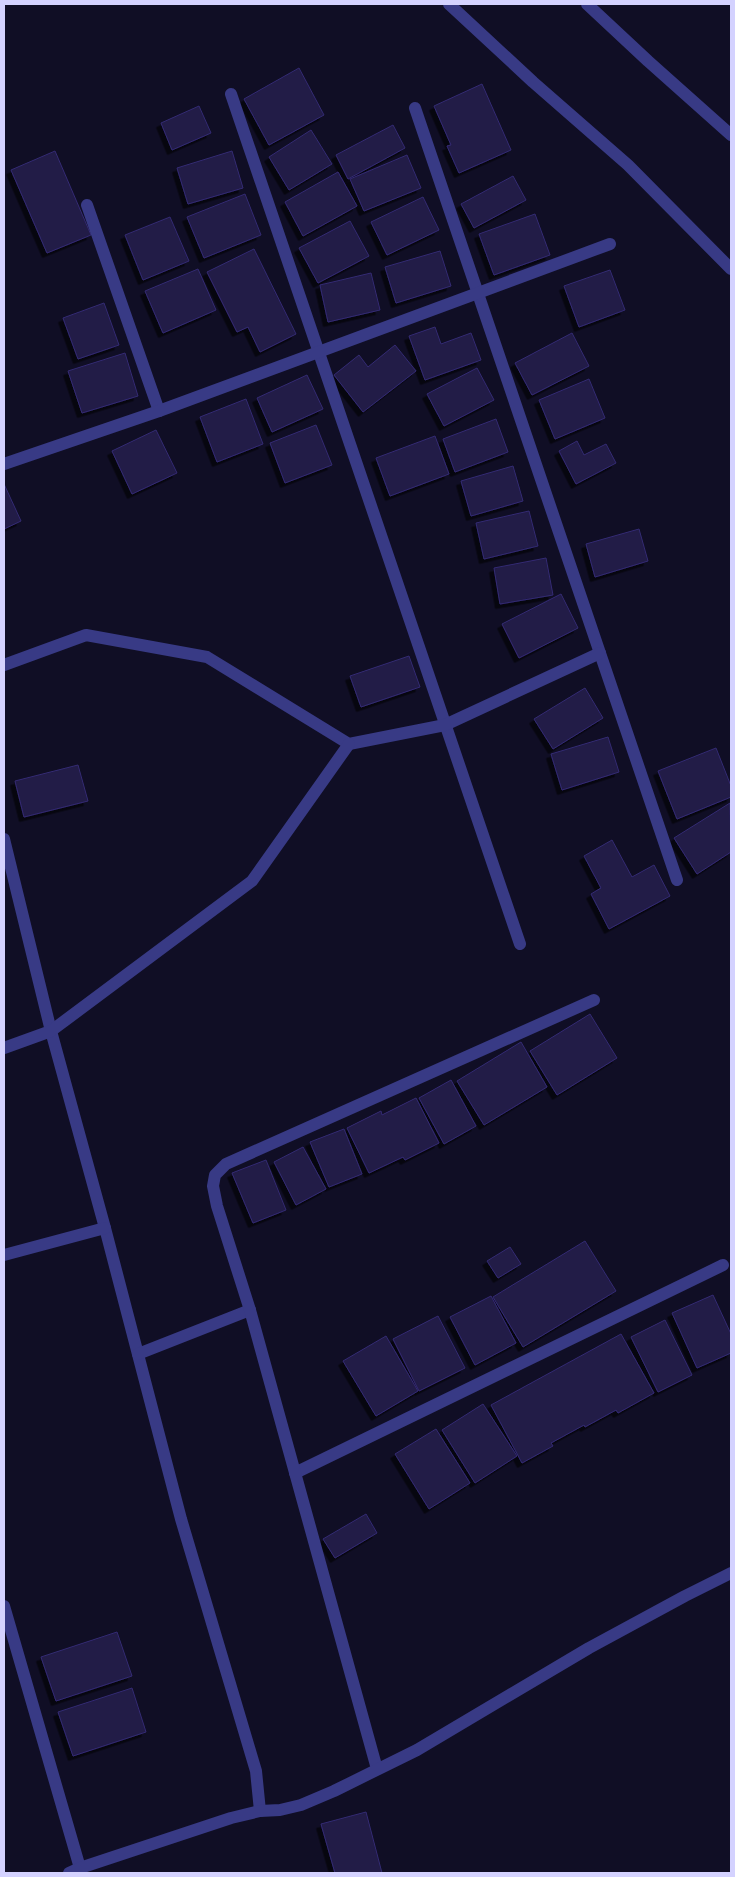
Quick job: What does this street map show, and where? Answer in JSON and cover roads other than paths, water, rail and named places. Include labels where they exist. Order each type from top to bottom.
[{"type":"street","points":[[449,4],[533,82],[628,165],[731,269]]},
{"type":"street","points":[[588,4],[648,61],[731,135]]},
{"type":"street","points":[[231,94],[520,944]]},
{"type":"street","points":[[415,108],[677,880]]},
{"type":"street","points":[[87,205],[159,411]]},
{"type":"street","points":[[4,464],[159,411],[610,244]]},
{"type":"street","points":[[4,665],[86,635],[207,657],[349,744],[445,725],[600,653]]},
{"type":"street","points":[[4,1048],[51,1031],[252,881],[349,744]]},
{"type":"street","points":[[4,839],[51,1031],[182,1519],[256,1771],[260,1811]]},
{"type":"street","points":[[378,1770],[250,1310],[217,1206],[213,1186],[215,1175],[226,1164],[594,1000]]},
{"type":"street","points":[[4,1255],[105,1228]]},
{"type":"street","points":[[295,1473],[724,1265]]},
{"type":"street","points":[[138,1354],[250,1310]]},
{"type":"street","points":[[4,1606],[74,1870],[231,1818],[260,1811],[280,1810],[301,1805],[334,1791],[417,1750],[589,1648],[731,1573]]}]
